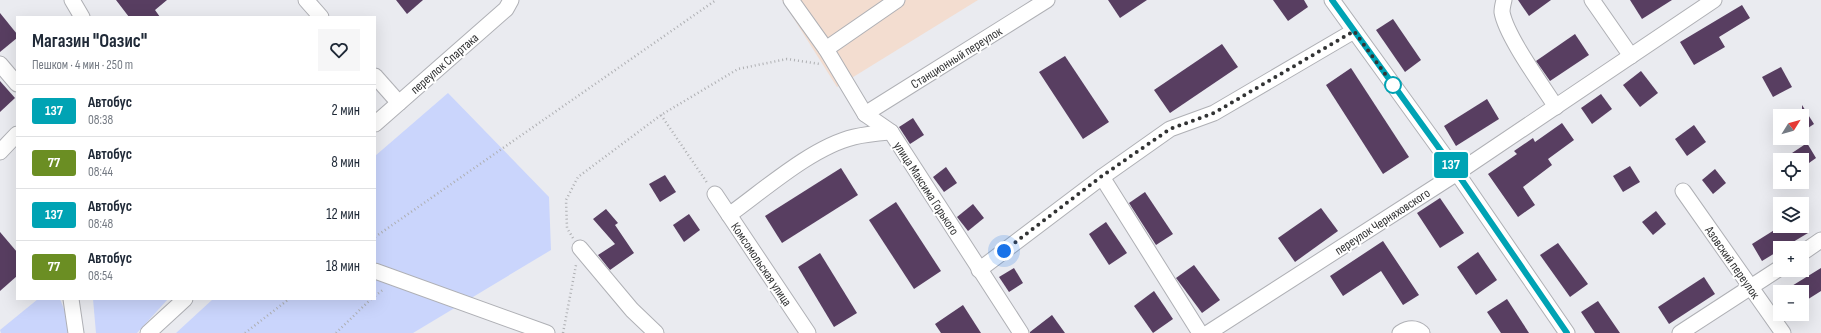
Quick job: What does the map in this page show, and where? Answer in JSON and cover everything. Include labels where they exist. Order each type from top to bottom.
[{"type":"street","points":[[72,0],[81,16]]},
{"type":"street","points":[[306,0],[320,16]]},
{"type":"street","name":"улица Максима Горького","points":[[791,0],[838,67],[865,114],[891,132],[1021,333]]},
{"type":"street","points":[[826,49],[897,0]]},
{"type":"street","name":"Станционный переулок","points":[[865,114],[1046,0]]},
{"type":"street","points":[[1332,0],[1457,173],[1567,333]]},
{"type":"street","points":[[1504,0],[1502,12],[1508,28],[1530,68],[1556,107]]},
{"type":"street","points":[[1592,0],[1631,56]]},
{"type":"street","name":"переулок Черняховского","points":[[1208,333],[1457,173],[1714,0]]},
{"type":"street","name":"переулок Спартака","points":[[376,123],[505,3]]},
{"type":"street","points":[[979,270],[1102,176],[1170,129],[1214,113],[1354,31]]},
{"type":"street","points":[[0,64],[16,83]]},
{"type":"street","points":[[376,77],[399,102]]},
{"type":"street","points":[[729,215],[801,163],[828,147],[853,137],[891,132]]},
{"type":"street","points":[[0,152],[16,135]]},
{"type":"street","points":[[1102,176],[1200,333]]},
{"type":"street","name":"Азовский переулок","points":[[1683,191],[1783,333]]},
{"type":"street","name":"Комсомольская улица","points":[[715,194],[808,333]]},
{"type":"street","points":[[1809,248],[1821,240]]},
{"type":"street","points":[[580,248],[632,310],[656,333]]},
{"type":"street","points":[[376,271],[547,333]]},
{"type":"street","points":[[1680,333],[1773,273]]},
{"type":"street","points":[[71,300],[76,333]]},
{"type":"street","points":[[148,333],[184,300]]},
{"type":"street","points":[[1400,333],[1406,329],[1417,329],[1422,333]]},
{"type":"path","points":[[376,236],[716,0]]},
{"type":"path","points":[[562,333],[580,248],[567,228],[566,200],[578,177],[661,115],[738,69],[787,59],[838,67]]},
{"type":"path","points":[[661,115],[715,194]]},
{"type":"path","points":[[244,333],[288,300]]},
{"type":"path","points":[[336,333],[370,300]]},
{"type":"shaded area","points":[[782,0],[978,0],[837,87]]},
{"type":"shaded area","points":[[448,93],[549,197],[551,250],[413,333],[176,333],[212,300],[376,300],[376,155]]},
{"type":"shaded area","points":[[37,300],[60,300],[69,322],[70,333],[1,333],[0,330]]},
{"type":"shaded area","points":[[93,300],[167,300],[137,333],[96,333]]},
{"type":"building","points":[[116,0],[167,0],[155,10],[159,16],[128,16]]},
{"type":"building","points":[[396,0],[423,0],[407,14]]},
{"type":"building","points":[[1108,0],[1147,0],[1120,18]]},
{"type":"building","points":[[1273,0],[1304,0],[1308,7],[1288,21]]},
{"type":"building","points":[[1518,0],[1551,0],[1529,16]]},
{"type":"building","points":[[1630,0],[1672,0],[1642,19]]},
{"type":"building","points":[[1742,5],[1750,18],[1719,37],[1725,47],[1694,65],[1680,42]]},
{"type":"building","points":[[0,13],[16,33],[16,39],[0,52]]},
{"type":"building","points":[[1393,19],[1421,60],[1405,72],[1376,30]]},
{"type":"building","points":[[1575,34],[1589,55],[1550,81],[1536,61]]},
{"type":"building","points":[[1222,44],[1238,67],[1170,113],[1154,90]]},
{"type":"building","points":[[1065,56],[1109,122],[1083,139],[1039,72]]},
{"type":"building","points":[[1781,67],[1792,87],[1773,97],[1762,77]]},
{"type":"building","points":[[1351,68],[1409,157],[1383,174],[1326,85]]},
{"type":"building","points":[[1641,71],[1658,93],[1640,107],[1623,85]]},
{"type":"building","points":[[0,81],[15,98],[0,112]]},
{"type":"building","points":[[1601,94],[1612,109],[1592,124],[1581,108]]},
{"type":"building","points":[[1487,99],[1499,119],[1456,146],[1444,126]]},
{"type":"building","points":[[1809,116],[1814,124],[1809,127]]},
{"type":"building","points":[[913,118],[924,135],[910,144],[899,127]]},
{"type":"building","points":[[1562,123],[1574,140],[1548,159],[1552,165],[1523,187],[1535,205],[1518,217],[1488,174],[1517,154],[1514,151],[1533,138],[1535,142]]},
{"type":"building","points":[[1694,125],[1706,142],[1687,156],[1675,139]]},
{"type":"building","points":[[1804,145],[1808,145],[1816,158],[1809,163],[1809,153],[1792,153]]},
{"type":"building","points":[[1630,166],[1640,182],[1623,192],[1613,176]]},
{"type":"building","points":[[946,167],[957,183],[944,192],[933,177]]},
{"type":"building","points":[[841,168],[858,195],[782,243],[765,216]]},
{"type":"building","points":[[1715,169],[1726,183],[1713,194],[1702,180]]},
{"type":"building","points":[[665,175],[676,192],[660,202],[649,184]]},
{"type":"building","points":[[1145,192],[1173,234],[1156,245],[1129,203]]},
{"type":"building","points":[[1440,198],[1464,233],[1440,248],[1417,213]]},
{"type":"building","points":[[896,202],[941,271],[914,289],[869,220]]},
{"type":"building","points":[[973,204],[984,218],[968,231],[957,217]]},
{"type":"building","points":[[1321,208],[1338,231],[1295,262],[1278,238]]},
{"type":"building","points":[[606,209],[618,223],[615,225],[634,253],[610,270],[598,255],[615,244],[593,219]]},
{"type":"building","points":[[1656,211],[1666,224],[1653,235],[1642,222]]},
{"type":"building","points":[[689,214],[700,230],[684,242],[673,225]]},
{"type":"building","points":[[1106,222],[1127,253],[1109,265],[1089,234]]},
{"type":"building","points":[[1773,231],[1773,233],[1808,233],[1795,241],[1773,241],[1773,254],[1762,261],[1752,244]]},
{"type":"building","points":[[0,232],[16,251],[16,277],[0,291]]},
{"type":"building","points":[[1383,241],[1419,295],[1403,305],[1381,271],[1343,296],[1330,276]]},
{"type":"building","points":[[1558,243],[1588,284],[1570,297],[1540,255]]},
{"type":"building","points":[[1478,252],[1497,280],[1476,295],[1457,267]]},
{"type":"building","points":[[820,253],[857,313],[834,327],[798,267]]},
{"type":"building","points":[[1194,265],[1220,300],[1202,313],[1176,278]]},
{"type":"building","points":[[1014,268],[1023,283],[1009,292],[999,277]]},
{"type":"building","points":[[1821,268],[1821,291],[1809,299],[1809,285],[1793,285],[1809,277],[1809,275]]},
{"type":"building","points":[[1704,277],[1715,294],[1669,324],[1658,307]]},
{"type":"building","points":[[1154,291],[1173,319],[1153,333],[1134,306]]},
{"type":"building","points":[[1507,299],[1529,333],[1501,333],[1487,312]]},
{"type":"building","points":[[1598,301],[1620,333],[1595,333],[1581,312]]},
{"type":"building","points":[[963,305],[981,333],[941,333],[935,324]]},
{"type":"building","points":[[1052,315],[1065,333],[1030,333],[1030,332]]},
{"type":"bus line","name":"137","points":[[1332,0],[1457,173],[1567,333]]},
{"type":"route","points":[[1004,251],[1102,176],[1170,129],[1214,113],[1354,31],[1393,85]]}]
